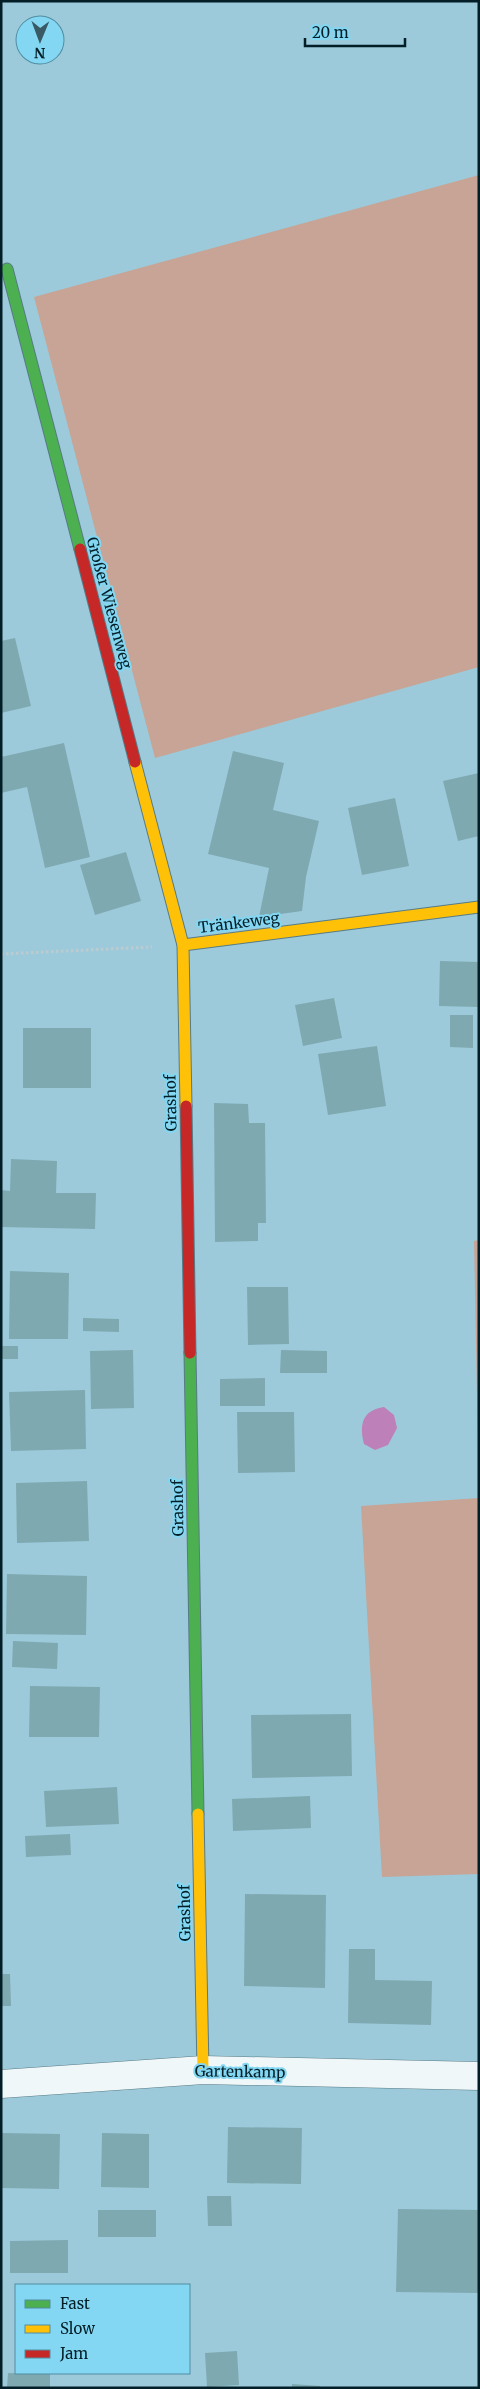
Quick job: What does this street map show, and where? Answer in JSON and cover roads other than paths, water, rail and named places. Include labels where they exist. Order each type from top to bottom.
[{"type":"street","name":"Großer Wiesenweg","points":[[7,268],[183,945]]},
{"type":"street","name":"Tränkeweg","points":[[183,945],[479,907]]},
{"type":"street","name":"Grashof","points":[[183,945],[203,2070]]},
{"type":"street","name":"Gartenkamp","points":[[1,2084],[203,2070],[479,2076]]}]
